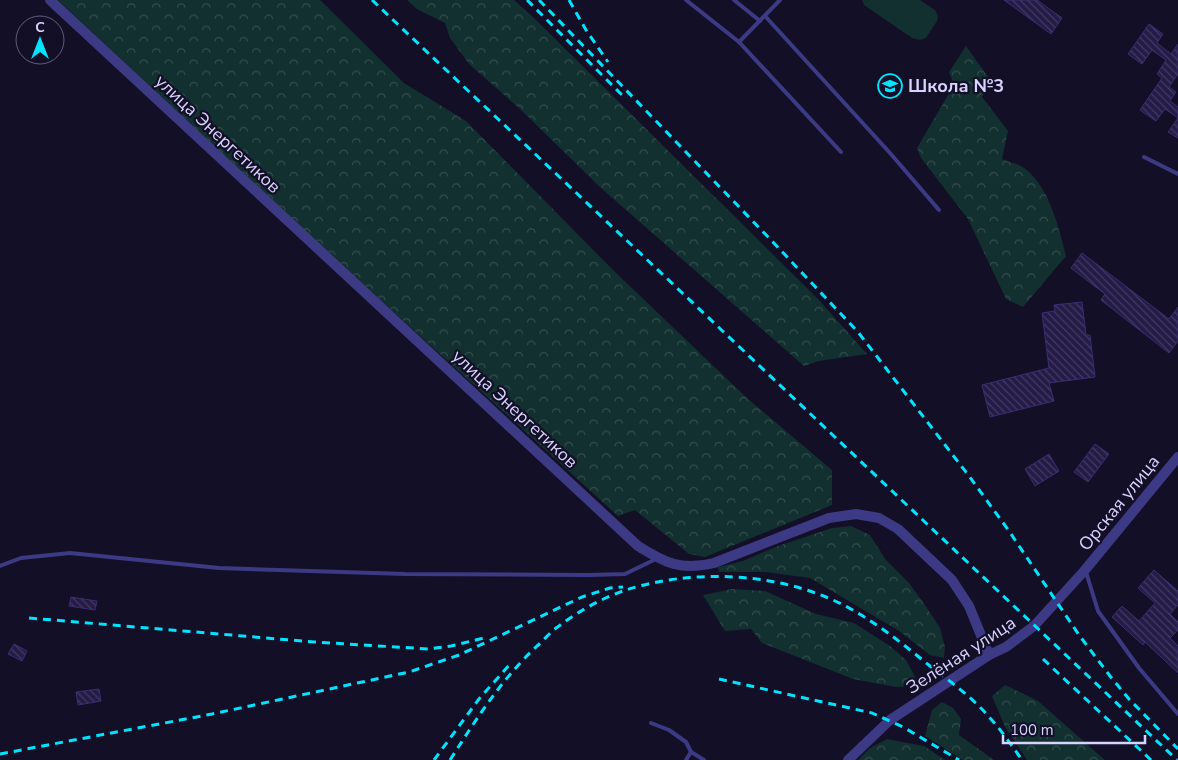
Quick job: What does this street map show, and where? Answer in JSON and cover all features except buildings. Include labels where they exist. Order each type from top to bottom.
[{"type":"street","name":"улица Энергетиков","points":[[50,0],[638,546],[658,558],[684,567],[697,567],[714,563],[828,518],[856,514],[879,518],[898,529],[952,580],[969,606],[989,655]]},
{"type":"street","name":"Орская улица","points":[[1085,570],[1178,457]]},
{"type":"street","name":"Зелёная улица","points":[[848,760],[890,720],[989,655],[1006,647],[1034,626],[1085,570]]},
{"type":"lane","points":[[686,0],[739,42],[841,152]]},
{"type":"lane","points":[[734,0],[760,21]]},
{"type":"lane","points":[[739,42],[780,0]]},
{"type":"lane","points":[[764,16],[890,152],[939,210]]},
{"type":"lane","points":[[1144,157],[1178,174]]},
{"type":"lane","points":[[0,566],[21,558],[70,553],[219,568],[405,574],[589,576],[626,574],[658,558]]},
{"type":"lane","points":[[1085,570],[1098,611],[1139,668],[1178,714]]},
{"type":"lane","points":[[651,723],[669,730],[686,742],[692,752],[704,760]]},
{"type":"lane","points":[[686,760],[692,752]]},
{"type":"green space","points":[[58,0],[320,0],[404,83],[466,121],[613,270],[748,399],[832,470],[832,505],[705,557],[689,554],[635,510],[618,516],[309,235]]},
{"type":"green space","points":[[407,0],[514,0],[818,299],[867,354],[819,361],[804,366],[601,188],[520,109],[469,64],[450,38],[445,23],[417,9]]},
{"type":"green space","points":[[862,0],[920,0],[935,10],[938,16],[937,21],[926,38],[920,40],[912,38],[864,5]]},
{"type":"green space","points":[[966,46],[988,77],[982,97],[1008,131],[1002,159],[1024,168],[1040,185],[1052,208],[1066,256],[1023,307],[1006,299],[968,219],[921,158],[917,148],[954,85],[949,72]]},
{"type":"green space","points":[[851,526],[870,535],[886,560],[909,583],[925,605],[940,628],[945,647],[944,658],[930,655],[899,631],[810,578],[765,572],[719,572],[718,567],[743,561],[778,546],[832,528]]},
{"type":"green space","points":[[732,589],[765,591],[816,614],[854,623],[890,646],[906,660],[920,686],[896,687],[853,679],[762,643],[751,629],[725,631],[703,595]]},
{"type":"green space","points":[[1005,685],[1038,701],[1105,760],[1027,760],[1005,727],[992,696]]},
{"type":"green space","points":[[942,702],[953,708],[961,719],[959,735],[994,760],[963,760],[925,736],[932,710]]},
{"type":"green space","points":[[887,739],[924,746],[945,760],[858,760],[870,748]]},
{"type":"railway","points":[[372,0],[1177,760]]},
{"type":"railway","points":[[527,0],[626,99]]},
{"type":"railway","points":[[539,0],[858,332],[969,476],[1009,531],[1079,635],[1110,676],[1129,699],[1178,749]]},
{"type":"railway","points":[[569,0],[586,30],[608,62]]},
{"type":"railway","points":[[450,760],[500,686],[556,628],[591,605],[626,590],[675,579],[700,577],[726,577],[778,583],[802,589],[840,603],[881,628],[954,684],[994,723],[1022,760]]},
{"type":"railway","points":[[0,754],[212,714],[409,672],[459,655],[582,597],[610,588],[623,587]]},
{"type":"railway","points":[[29,618],[314,642],[429,649],[484,638]]},
{"type":"railway","points":[[1043,659],[1151,760]]},
{"type":"railway","points":[[434,760],[479,699],[510,664]]},
{"type":"railway","points":[[719,679],[872,713],[903,727],[959,760]]},
{"type":"place","name":"Школа №3","points":[[890,86]]}]
